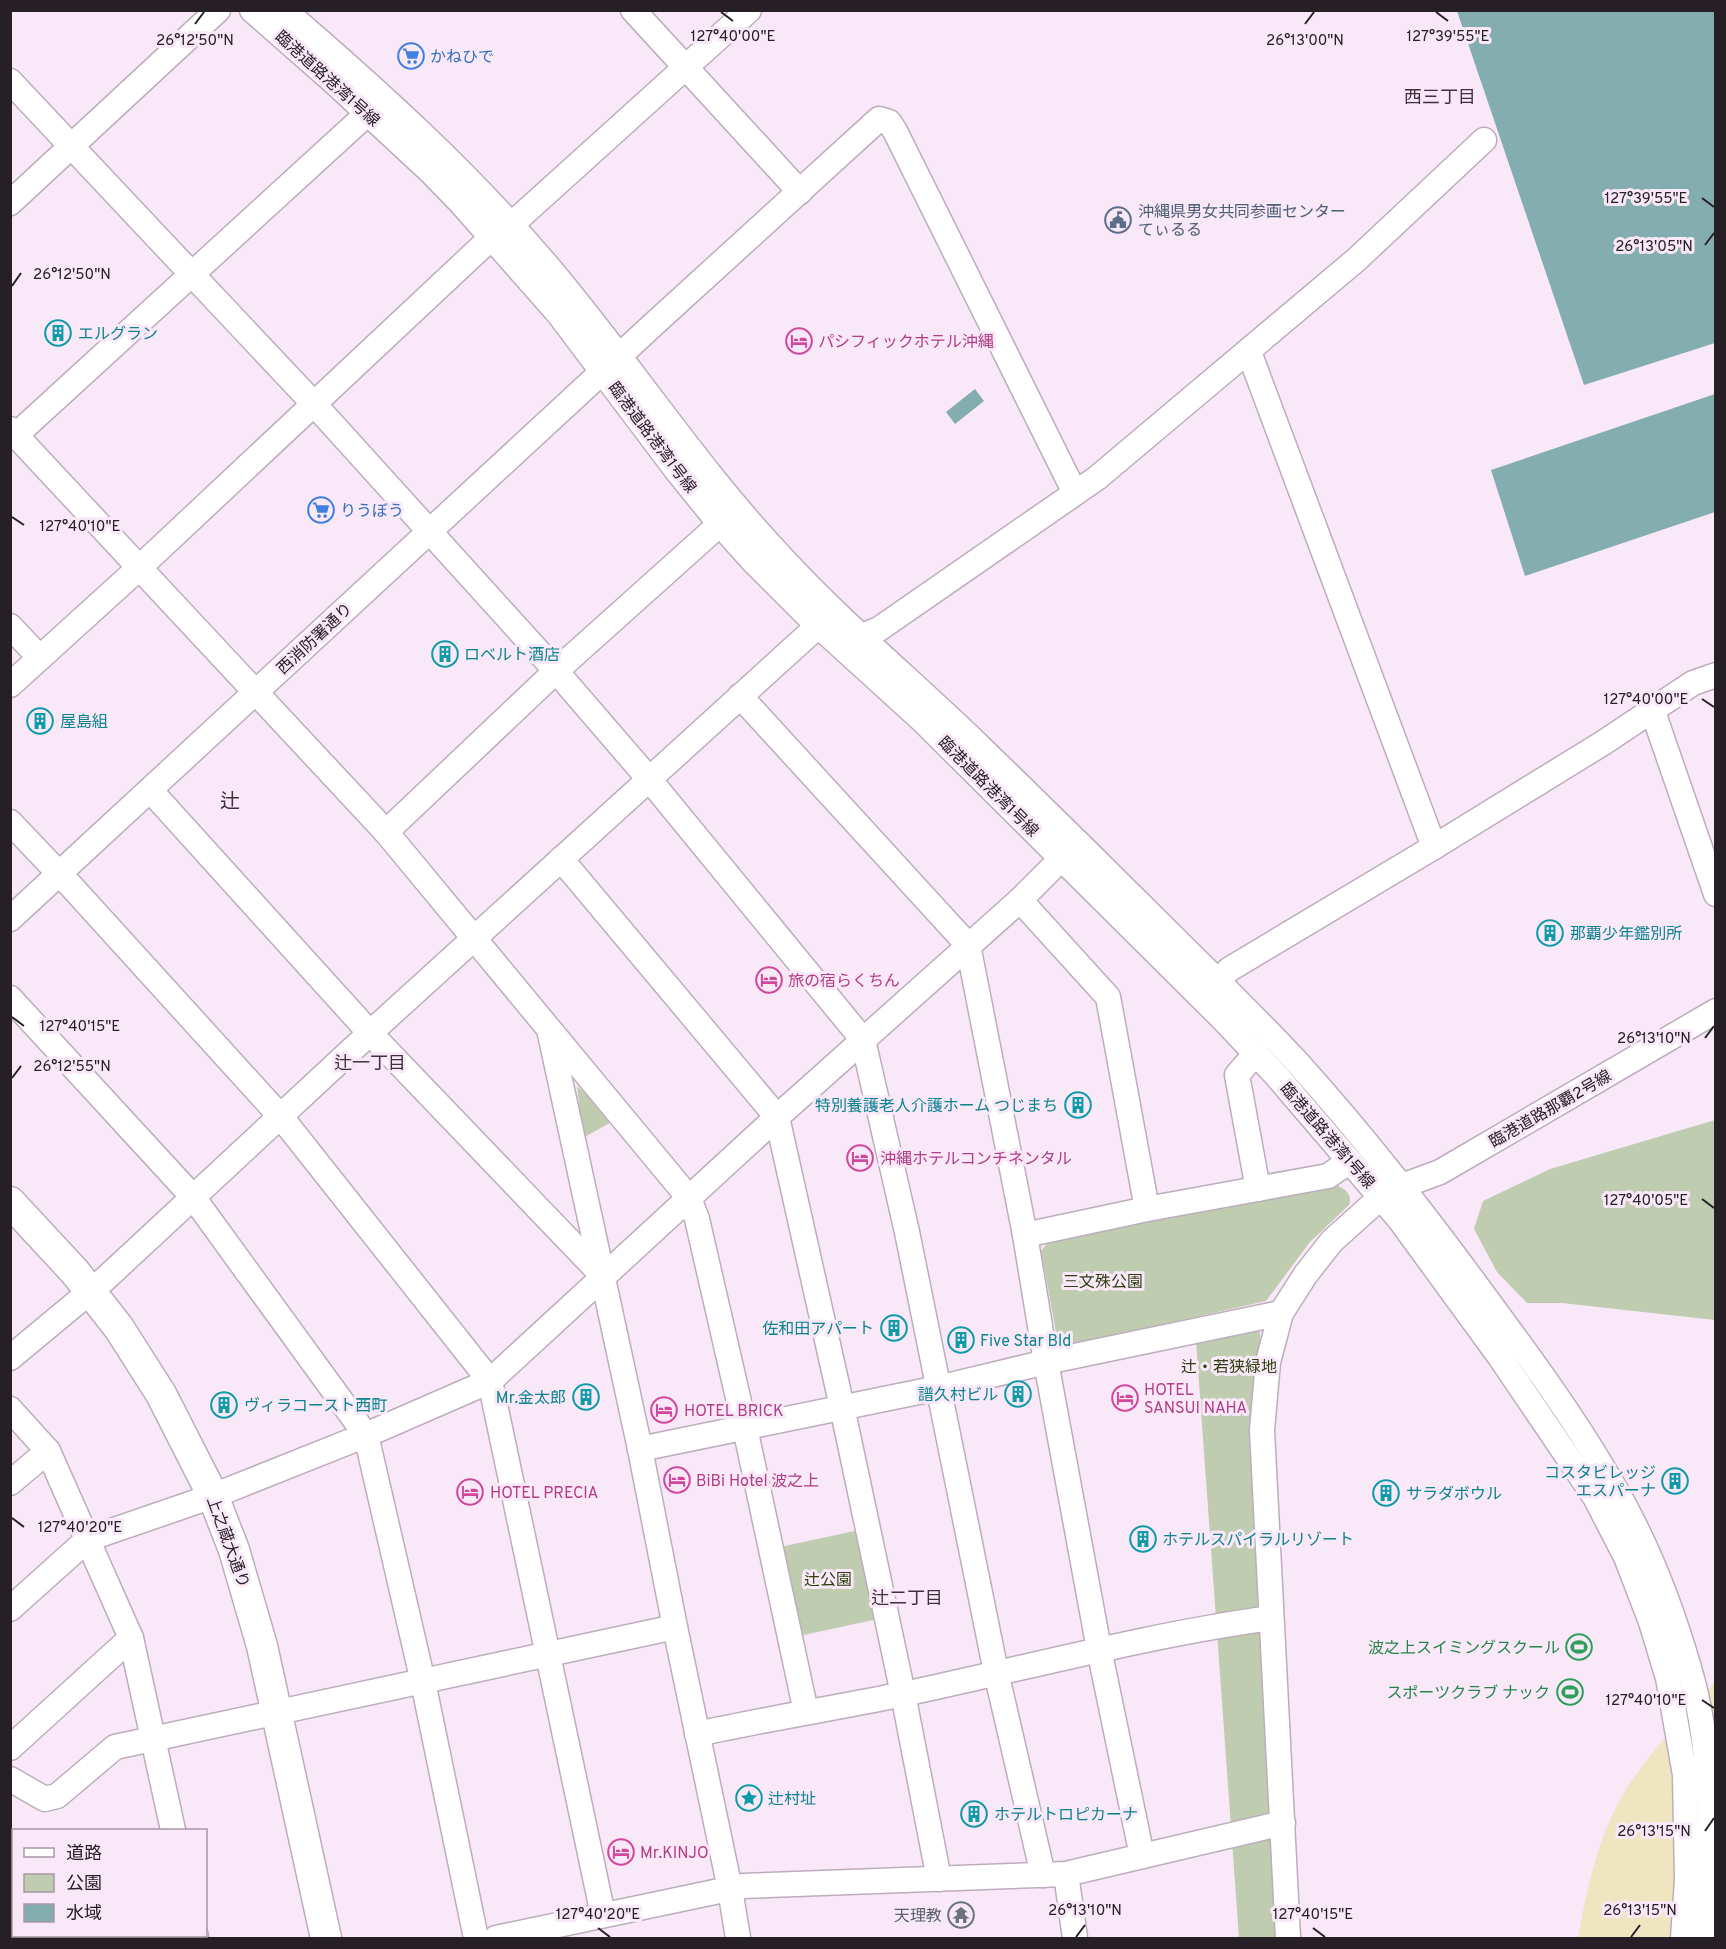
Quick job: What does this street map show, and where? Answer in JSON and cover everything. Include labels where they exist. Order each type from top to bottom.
[{"type":"main road","name":"上之蔵大通り","points":[[10,1202],[91,1292],[119,1328],[161,1394],[213,1496],[249,1596],[326,1938]]},
{"type":"street","points":[[10,203],[218,10]]},
{"type":"street","name":"臨港道路港湾1号線","points":[[252,10],[431,172],[502,231]]},
{"type":"street","name":"臨港道路港湾1号線","points":[[284,10],[406,119],[463,174],[558,313],[674,431],[748,521],[817,595],[981,748],[1208,988],[1256,1053],[1350,1161],[1392,1191]]},
{"type":"street","points":[[633,10],[800,192]]},
{"type":"street","points":[[10,685],[502,231],[749,10]]},
{"type":"street","points":[[10,81],[314,404],[556,671],[649,779],[863,1040],[907,1232],[996,1672],[1054,1875],[1075,1938]]},
{"type":"street","points":[[368,113],[192,274],[13,432],[386,832],[689,1198],[697,1219],[745,1428],[806,1712]]},
{"type":"street","name":"西消防署通り","points":[[10,919],[876,121],[884,119],[895,131],[1075,493]]},
{"type":"street","points":[[10,1358],[91,1292],[370,1033],[819,625],[862,636],[879,629],[1097,478],[1250,352],[1356,260],[1484,140]]},
{"type":"street","points":[[1250,352],[1434,847]]},
{"type":"street","name":"臨港道路港湾1号線","points":[[611,365],[677,471],[720,524],[781,590],[921,719],[1062,858],[1208,988],[1296,1062],[1392,1191],[1519,1343],[1609,1478],[1642,1542],[1661,1618]]},
{"type":"street","points":[[386,832],[556,671],[720,524]]},
{"type":"street","points":[[10,626],[40,658]]},
{"type":"street","points":[[1208,988],[1249,957],[1603,743],[1693,683],[1716,675]]},
{"type":"street","points":[[740,696],[968,945],[1025,1234],[1099,1649],[1142,1856]]},
{"type":"street","points":[[1652,709],[1716,894]]},
{"type":"street","points":[[150,790],[370,1033],[603,1276]]},
{"type":"street","points":[[10,822],[281,1117],[490,1381],[603,1916]]},
{"type":"street","points":[[10,1609],[88,1539],[213,1496],[366,1435],[490,1381],[777,1117],[1020,900],[1062,858]]},
{"type":"street","points":[[561,859],[777,1117],[843,1407],[939,1879]]},
{"type":"street","points":[[1020,900],[1108,997],[1147,1209]]},
{"type":"street","points":[[10,999],[193,1197],[366,1435],[423,1682],[476,1938]]},
{"type":"street","name":"臨港道路那覇2号線","points":[[1392,1191],[1440,1172],[1716,1011]]},
{"type":"street","points":[[549,1028],[640,1449],[738,1938]]},
{"type":"street","points":[[1256,1053],[1237,1075],[1258,1189]]},
{"type":"street","points":[[1025,1234],[1328,1176],[1350,1161]]},
{"type":"street","points":[[1288,1938],[1262,1430],[1268,1362],[1281,1313],[1306,1274],[1332,1241],[1392,1191]]},
{"type":"street","points":[[640,1449],[938,1388],[1046,1362],[1281,1313]]},
{"type":"street","points":[[10,1409],[48,1451],[131,1638],[173,1829]]},
{"type":"street","points":[[10,1483],[48,1451]]},
{"type":"street","points":[[698,1734],[903,1694],[1099,1649],[1270,1618]]},
{"type":"street","points":[[1661,1618],[1668,1678],[1685,1775],[1686,1880],[1683,1938]]},
{"type":"street","points":[[1661,1618],[1691,1673],[1704,1747],[1710,1878],[1706,1938]]},
{"type":"street","points":[[10,1779],[45,1799],[57,1796],[115,1747],[675,1627]]},
{"type":"street","points":[[10,1748],[131,1638]]},
{"type":"street","points":[[496,1938],[743,1886],[1054,1875],[1283,1823]]},
{"type":"green space","points":[[577,1086],[615,1120],[583,1138]]},
{"type":"green space","points":[[1715,1120],[1715,1320],[1562,1303],[1527,1303],[1497,1272],[1474,1229],[1483,1201],[1550,1169]]},
{"type":"green space","name":"三文殊公園","points":[[1327,1183],[1341,1187],[1347,1192],[1349,1205],[1310,1242],[1266,1301],[1059,1348],[1041,1251],[1055,1234]]},
{"type":"green space","name":"辻・若狭緑地","points":[[1260,1327],[1259,1502],[1278,1938],[1239,1938],[1196,1341]]},
{"type":"green space","name":"辻公園","points":[[859,1530],[878,1619],[799,1636],[780,1547]]},
{"type":"sand","points":[[1715,1682],[1715,1921],[1695,1938],[1578,1938],[1585,1900],[1601,1844],[1625,1791],[1645,1762]]},
{"type":"water","points":[[1457,11],[1715,11],[1715,343],[1584,385]]},
{"type":"water","points":[[975,389],[984,401],[955,424],[946,412]]},
{"type":"water","points":[[1715,394],[1715,512],[1525,576],[1491,470]]},
{"type":"place","name":"かねひで","points":[[411,56]]},
{"type":"place","name":"沖縄県男女共同参画センター てぃるる","points":[[1118,220]]},
{"type":"place","name":"エルグラン","points":[[58,333]]},
{"type":"place","name":"パシフィックホテル沖縄","points":[[799,341]]},
{"type":"place","name":"りうぼう","points":[[321,510]]},
{"type":"place","name":"ロベルト酒店","points":[[445,654]]},
{"type":"place","name":"屋島組","points":[[40,721]]},
{"type":"place","name":"那覇少年鑑別所","points":[[1550,933]]},
{"type":"place","name":"旅の宿らくちん","points":[[769,980]]},
{"type":"place","name":"特別養護老人介護ホーム つじまち","points":[[1078,1105]]},
{"type":"place","name":"沖縄ホテルコンチネンタル","points":[[860,1158]]},
{"type":"place","name":"佐和田アパート","points":[[894,1328]]},
{"type":"place","name":"Five Star Bld","points":[[961,1340]]},
{"type":"place","name":"譜久村ビル","points":[[1018,1394]]},
{"type":"place","name":"Mr.金太郎","points":[[586,1397]]},
{"type":"place","name":"HOTEL SANSUI NAHA","points":[[1125,1398]]},
{"type":"place","name":"ヴィラコースト西町","points":[[224,1405]]},
{"type":"place","name":"HOTEL BRICK","points":[[664,1410]]},
{"type":"place","name":"BiBi Hotel 波之上","points":[[677,1480]]},
{"type":"place","name":"コスタビレッジ エスパーナ","points":[[1675,1481]]},
{"type":"place","name":"HOTEL PRECIA","points":[[470,1492]]},
{"type":"place","name":"サラダボウル","points":[[1386,1493]]},
{"type":"place","name":"ホテルスパイラルリゾート","points":[[1143,1539]]},
{"type":"place","name":"波之上スイミングスクール","points":[[1579,1647]]},
{"type":"place","name":"スポーツクラブ ナック","points":[[1570,1692]]},
{"type":"place","name":"辻村址","points":[[749,1798]]},
{"type":"place","name":"ホテルトロピカーナ","points":[[974,1814]]},
{"type":"place","name":"Mr.KINJO","points":[[621,1852]]},
{"type":"place","name":"天理教","points":[[961,1915]]},
{"type":"district","name":"西三丁目","points":[[1440,97]]},
{"type":"district","name":"辻","points":[[230,801]]},
{"type":"district","name":"辻一丁目","points":[[370,1063]]},
{"type":"district","name":"辻二丁目","points":[[907,1598]]}]
